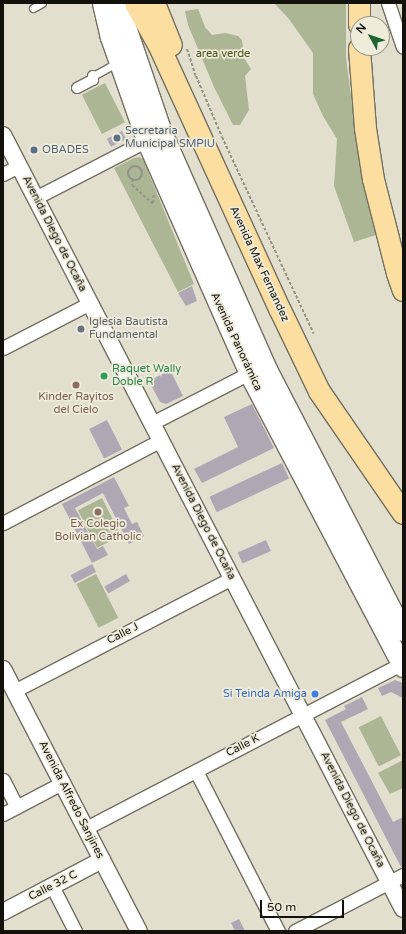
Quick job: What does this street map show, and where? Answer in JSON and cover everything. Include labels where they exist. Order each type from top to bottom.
[{"type":"main road","name":"Avenida Panorámica","points":[[102,3],[118,62],[265,365],[403,631]]},
{"type":"main road","name":"Avenida Panorámica","points":[[118,3],[140,65],[154,136],[249,374],[402,665]]},
{"type":"main road","name":"Avenida Max Fernandez","points":[[135,3],[174,49]]},
{"type":"main road","name":"Avenida Max Fernandez","points":[[154,3],[320,368],[325,388],[403,513]]},
{"type":"main road","points":[[359,3],[359,16]]},
{"type":"main road","points":[[372,3],[372,16]]},
{"type":"main road","points":[[140,65],[174,49]]},
{"type":"main road","points":[[360,56],[366,135],[373,179],[399,249]]},
{"type":"main road","points":[[373,56],[376,99],[399,249],[403,290]]},
{"type":"main road","name":"Avenida Max Fernandez","points":[[325,388],[348,413],[403,489]]},
{"type":"street","points":[[388,3],[403,47]]},
{"type":"street","points":[[77,88],[93,80],[93,76]]},
{"type":"street","name":"Avenida Diego de Ocaña","points":[[3,135],[403,909]]},
{"type":"street","points":[[35,198],[154,136]]},
{"type":"street","points":[[3,174],[19,166]]},
{"type":"street","points":[[3,348],[90,303]]},
{"type":"street","points":[[152,423],[265,365]]},
{"type":"street","points":[[3,523],[161,440]]},
{"type":"street","name":"Calle J","points":[[14,691],[232,578]]},
{"type":"street","name":"Calle K","points":[[86,828],[402,665]]},
{"type":"street","name":"Avenida Alfredo Sanjines","points":[[3,669],[139,931]]},
{"type":"street","points":[[196,771],[278,931]]},
{"type":"street","points":[[3,780],[17,807]]},
{"type":"street","points":[[3,814],[62,783]]},
{"type":"street","name":"Calle 32 C","points":[[3,912],[102,860]]},
{"type":"street","points":[[295,931],[403,874]]},
{"type":"street","points":[[52,886],[75,931]]},
{"type":"lane","points":[[33,8],[42,3]]},
{"type":"lane","points":[[93,76],[118,62]]},
{"type":"path","points":[[174,49],[196,76],[222,137],[314,334]]},
{"type":"path","points":[[133,166],[137,166],[140,169],[141,175],[139,178],[133,179],[129,176],[129,171],[133,166]]},
{"type":"path","points":[[133,179],[132,185],[152,203],[153,197]]},
{"type":"green space","points":[[274,3],[346,3],[346,57],[360,168],[379,234],[354,242],[334,186],[337,139],[323,116],[313,94],[313,53],[289,19]]},
{"type":"green space","name":"area verde","points":[[198,9],[205,27],[212,35],[225,33],[238,36],[242,40],[244,58],[251,69],[245,76],[249,110],[240,125],[233,125],[214,87],[188,25],[185,11]]},
{"type":"green space","points":[[105,83],[125,122],[102,134],[82,95]]},
{"type":"green space","points":[[139,157],[143,159],[194,284],[178,292],[114,168]]},
{"type":"green space","points":[[102,498],[121,535],[97,548],[78,510]]},
{"type":"green space","points":[[96,574],[118,618],[99,628],[76,584]]},
{"type":"green space","points":[[381,716],[401,755],[379,767],[359,727]]},
{"type":"green space","points":[[403,760],[403,788],[390,794],[378,773]]},
{"type":"building","points":[[122,131],[126,139],[111,147],[107,139]]},
{"type":"building","points":[[192,286],[197,301],[186,306],[178,293]]},
{"type":"building","points":[[170,370],[183,396],[166,404],[160,402],[149,381]]},
{"type":"building","points":[[252,404],[274,448],[202,483],[194,469],[238,447],[224,417]]},
{"type":"building","points":[[107,420],[122,449],[104,458],[89,429]]},
{"type":"building","points":[[282,463],[289,478],[217,512],[209,497]]},
{"type":"building","points":[[114,477],[129,506],[124,508],[132,524],[137,522],[144,536],[129,544],[103,493],[75,508],[97,549],[103,546],[108,555],[92,563],[62,504]]},
{"type":"building","points":[[266,540],[271,551],[243,564],[238,553]]},
{"type":"building","points":[[92,564],[96,572],[75,583],[71,575]]},
{"type":"building","points":[[126,574],[130,581],[108,593],[104,586]]},
{"type":"building","points":[[395,680],[403,683],[403,698],[391,692],[382,696],[378,688]]},
{"type":"building","points":[[362,697],[368,709],[341,722],[393,822],[403,817],[403,867],[401,867],[325,720],[346,709],[344,706]]},
{"type":"building","points":[[239,919],[245,931],[235,931],[231,923]]},
{"type":"place","name":"Secretaria Municipal SMPIU","points":[[117,138]]},
{"type":"place","name":"OBADES","points":[[34,150]]},
{"type":"place","name":"Iglesia Bautista Fundamental","points":[[81,329]]},
{"type":"place","name":"Raquet Wally Doble R","points":[[104,376]]},
{"type":"place","name":"Kinder Rayitos del Cielo","points":[[76,385]]},
{"type":"place","name":"Ex Colegio Bolivian Catholic","points":[[98,512]]},
{"type":"place","name":"Si Teinda Amiga","points":[[315,694]]}]
